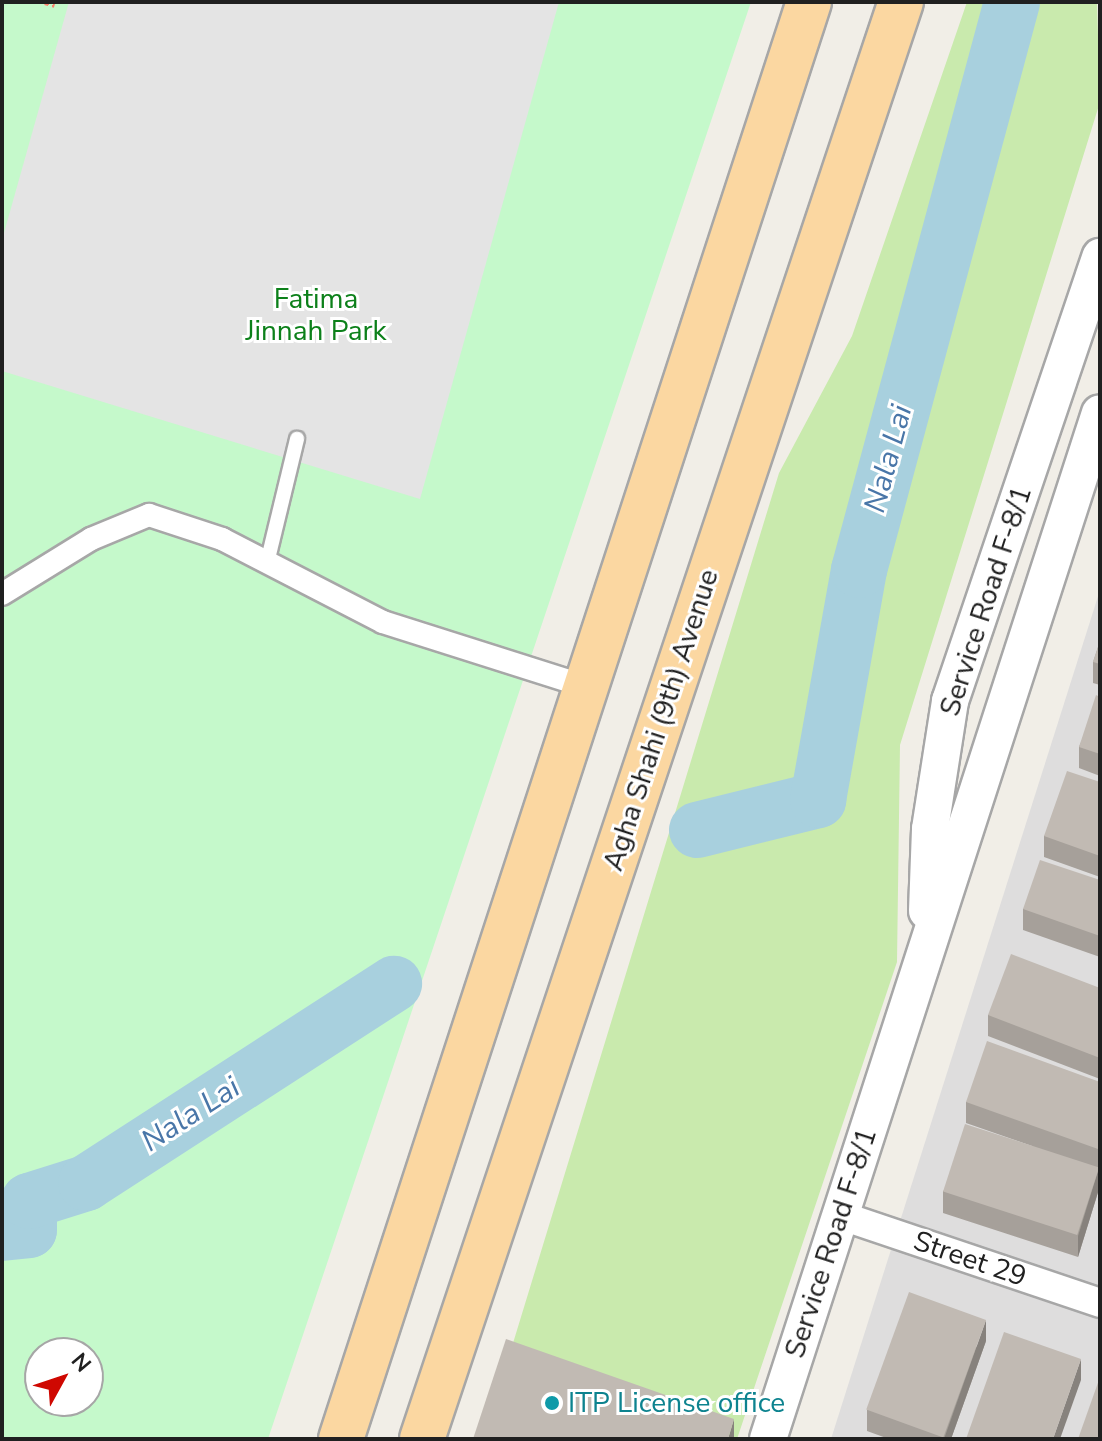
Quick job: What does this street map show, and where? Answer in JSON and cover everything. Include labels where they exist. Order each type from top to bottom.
[{"type":"main road","points":[[341,1439],[809,2]]},
{"type":"main road","name":"Agha Shahi (9th) Avenue","points":[[422,1439],[901,2]]},
{"type":"street","name":"Service Road F-8/1","points":[[925,956],[930,829],[950,701],[1100,257]]},
{"type":"street","name":"Service Road F-8/1","points":[[768,1439],[1100,413]]},
{"type":"street","points":[[2,594],[91,539],[149,515],[222,539],[383,622],[585,686]]},
{"type":"street","name":"Street 29","points":[[839,1215],[1100,1303]]},
{"type":"lane","points":[[267,563],[297,439]]},
{"type":"path","points":[[45,2],[55,5]]},
{"type":"shaded area","name":"Fatima Jinnah Park","points":[[69,2],[559,2],[420,499],[2,371],[2,240]]},
{"type":"shaded area","points":[[1100,590],[1100,1439],[831,1439]]},
{"type":"green space","name":"Fatima Jinnah Park","points":[[2,2],[751,2],[268,1439],[2,1439]]},
{"type":"green space","points":[[967,2],[1097,2],[1100,102],[900,745],[897,962],[737,1439],[714,1439],[506,1366],[779,473],[852,336]]},
{"type":"building","points":[[1100,641],[1100,664],[1093,662]]},
{"type":"building","points":[[1096,695],[1100,697],[1100,754],[1079,747]]},
{"type":"building","points":[[1067,771],[1100,782],[1100,856],[1044,836]]},
{"type":"building","points":[[1040,860],[1100,880],[1100,936],[1023,909]]},
{"type":"building","points":[[1011,954],[1100,988],[1100,1058],[988,1015]]},
{"type":"building","points":[[987,1041],[1100,1082],[1098,1149],[966,1102]]},
{"type":"building","points":[[965,1124],[1099,1168],[1077,1235],[943,1192]]},
{"type":"building","points":[[909,1292],[986,1320],[943,1438],[866,1409]]},
{"type":"building","points":[[1004,1332],[1081,1359],[1053,1439],[966,1439]]},
{"type":"building","points":[[506,1339],[734,1419],[728,1439],[473,1439]]},
{"type":"building","points":[[1100,1377],[1100,1439],[1078,1439]]},
{"type":"waterway","name":"Nala Lai","points":[[697,830],[818,800],[859,570],[1012,2]]},
{"type":"waterway","name":"Nala Lai","points":[[2,1233],[29,1230],[29,1201],[86,1183],[394,984]]},
{"type":"place","name":"ITP License office","points":[[552,1403]]}]
